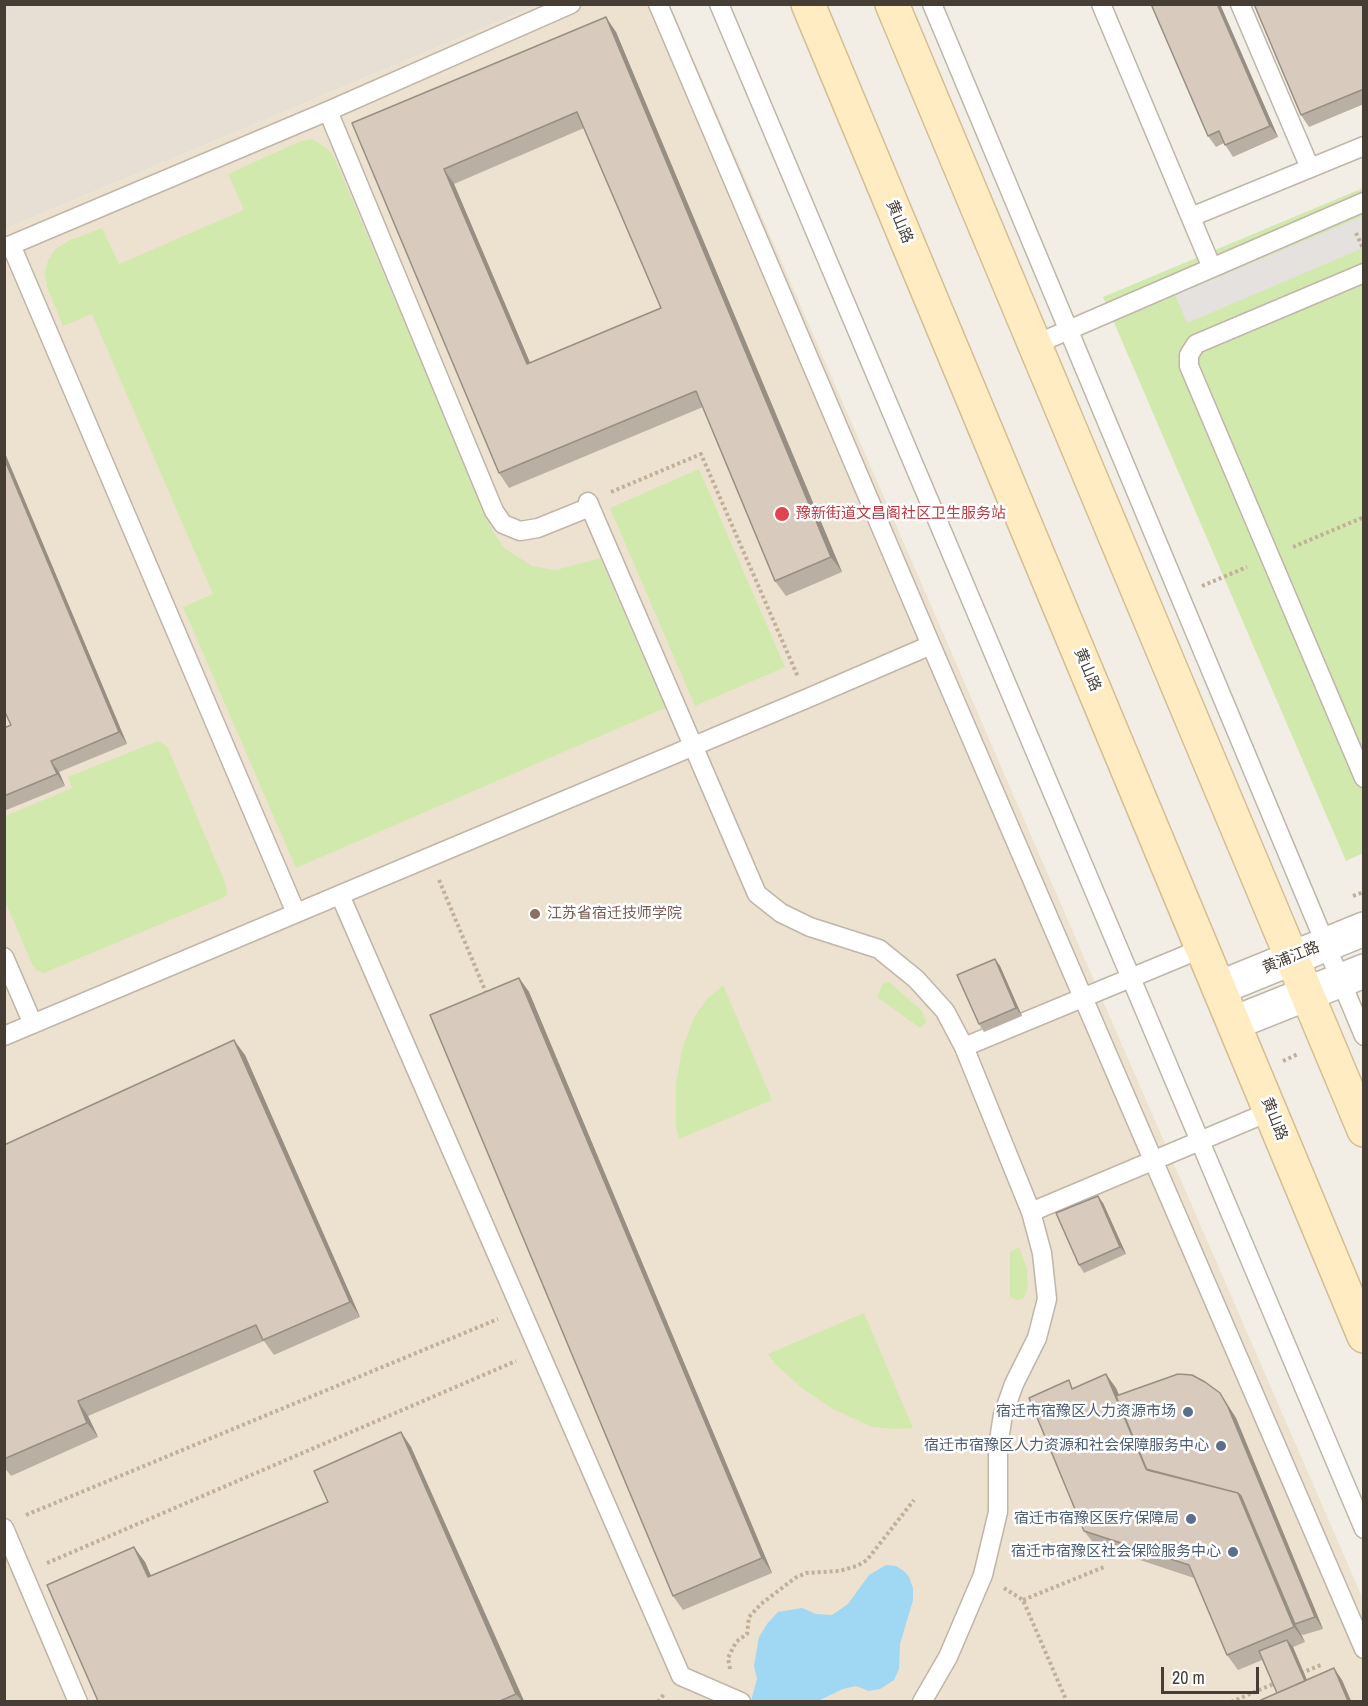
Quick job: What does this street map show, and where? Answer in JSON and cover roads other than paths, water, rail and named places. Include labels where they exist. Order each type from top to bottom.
[{"type":"main road","name":"黄山路","points":[[808,4],[1364,1336]]},
{"type":"main road","points":[[892,4],[1364,1130]]},
{"type":"street","name":"黄浦江路","points":[[1219,988],[1364,929]]},
{"type":"street","points":[[1234,1023],[1352,975]]},
{"type":"lane","points":[[296,913],[8,246],[328,111],[571,4]]},
{"type":"lane","points":[[658,4],[931,645],[1364,1649]]},
{"type":"lane","points":[[719,4],[1364,1529]]},
{"type":"lane","points":[[932,4],[1326,944],[1352,975],[1364,1036]]},
{"type":"lane","points":[[1101,4],[1212,268]]},
{"type":"lane","points":[[1240,4],[1310,168]]},
{"type":"lane","points":[[328,111],[494,511],[503,524],[520,531],[538,528],[589,504],[757,894],[781,913],[810,927],[879,949],[916,979],[945,1011],[964,1047],[1031,1212],[1042,1253],[1047,1299],[1037,1338],[1014,1384],[1003,1415],[998,1446],[998,1512],[983,1575],[948,1657],[922,1701]]},
{"type":"lane","points":[[1191,217],[1364,146]]},
{"type":"lane","points":[[1034,345],[1364,202]]},
{"type":"lane","points":[[1364,273],[1196,344],[1190,356],[1189,366],[1364,778]]},
{"type":"lane","points":[[4,1036],[931,645]]},
{"type":"lane","points":[[340,895],[681,1676],[735,1699]]},
{"type":"lane","points":[[964,1047],[1203,948]]},
{"type":"lane","points":[[4,957],[33,1024]]},
{"type":"lane","points":[[1031,1212],[1271,1112]]},
{"type":"lane","points":[[10,1524],[23,1573],[78,1701]]},
{"type":"water","points":[[886,1565],[896,1566],[904,1571],[913,1588],[913,1600],[900,1644],[899,1669],[894,1680],[880,1689],[869,1691],[856,1686],[843,1689],[818,1701],[751,1701],[757,1679],[754,1666],[759,1637],[778,1612],[802,1608],[816,1614],[832,1615],[848,1604],[869,1575]]},
{"type":"place","name":"豫新街道文昌阁社区卫生服务站","points":[[782,514]]},
{"type":"place","name":"江苏省宿迁技师学院","points":[[535,914]]},
{"type":"place","name":"宿迁市宿豫区人力资源市场","points":[[1188,1412]]},
{"type":"place","name":"宿迁市宿豫区人力资源和社会保障服务中心","points":[[1221,1446]]},
{"type":"place","name":"宿迁市宿豫区医疗保障局","points":[[1191,1519]]},
{"type":"place","name":"宿迁市宿豫区社会保险服务中心","points":[[1233,1552]]}]
